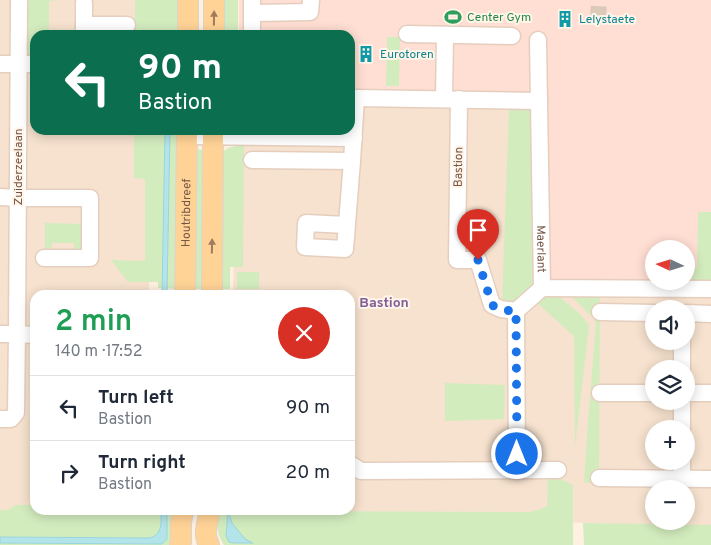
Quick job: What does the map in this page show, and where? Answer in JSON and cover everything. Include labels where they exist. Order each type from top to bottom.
[{"type":"main road","points":[[188,0],[188,30]]},
{"type":"main road","points":[[214,0],[214,30]]},
{"type":"main road","name":"Houtribdreef","points":[[185,290],[187,135]]},
{"type":"main road","points":[[212,290],[213,135]]},
{"type":"main road","points":[[182,515],[181,542],[192,545],[207,542],[205,527],[208,515]]},
{"type":"main road","points":[[188,515],[192,545]]},
{"type":"main road","points":[[210,515],[212,533],[219,545]]},
{"type":"street","name":"Zuiderzeelaan","points":[[0,419],[12,419],[16,413],[17,405],[18,198],[27,64],[19,0]]},
{"type":"street","points":[[84,3],[84,30],[127,25]]},
{"type":"street","points":[[252,30],[252,6],[310,6]]},
{"type":"street","points":[[407,34],[512,36]]},
{"type":"street","points":[[445,35],[451,99]]},
{"type":"street","name":"Maerlant","points":[[538,40],[542,288],[645,289]]},
{"type":"street","points":[[0,64],[27,64]]},
{"type":"street","points":[[355,118],[356,98],[539,101]]},
{"type":"street","name":"Bastion","points":[[451,99],[456,260],[478,260],[492,305],[501,310],[516,311]]},
{"type":"street","points":[[292,135],[354,138]]},
{"type":"street","points":[[346,225],[354,135]]},
{"type":"street","points":[[252,160],[352,162]]},
{"type":"street","points":[[0,197],[90,198],[90,258],[44,258]]},
{"type":"street","points":[[517,471],[516,311],[542,288]]},
{"type":"street","name":"Maerlant","points":[[695,289],[711,289]]},
{"type":"street","points":[[600,312],[645,313]]},
{"type":"street","points":[[695,313],[711,314]]},
{"type":"street","points":[[0,334],[30,335]]},
{"type":"street","points":[[600,393],[645,393]]},
{"type":"street","points":[[695,394],[711,393]]},
{"type":"street","points":[[355,468],[361,472],[558,470]]},
{"type":"street","points":[[682,470],[682,478]]},
{"type":"street","points":[[599,478],[711,479]]},
{"type":"shaded area","points":[[0,0],[150,0],[150,30],[30,30],[30,135],[150,135],[149,290],[30,290],[30,513],[0,514]]},
{"type":"shaded area","points":[[239,0],[711,0],[711,299],[531,291],[535,109],[355,105],[355,30],[239,30]]},
{"type":"shaded area","points":[[355,105],[535,109],[599,293],[711,299],[711,528],[695,527],[695,480],[645,480],[645,525],[228,515],[355,515],[355,290],[233,290],[237,135],[355,135]]},
{"type":"green space","points":[[27,0],[57,0],[49,1],[49,30],[30,30],[30,62],[26,61]]},
{"type":"green space","points":[[135,0],[180,0],[180,30],[135,30]]},
{"type":"green space","points":[[222,0],[238,0],[238,30],[222,30]]},
{"type":"green space","points":[[387,37],[400,37],[399,86],[386,86]]},
{"type":"green space","points":[[509,109],[533,110],[532,286],[519,302],[502,300]]},
{"type":"green space","points":[[134,135],[179,135],[177,289],[158,288],[158,282],[128,282],[111,260],[145,261],[145,179],[134,178]]},
{"type":"green space","points":[[244,144],[243,267],[230,267],[230,289],[218,289],[220,154],[228,148]]},
{"type":"green space","points":[[202,150],[204,155],[202,289],[192,289],[194,151]]},
{"type":"green space","points":[[698,212],[711,212],[711,283],[695,281],[695,267],[697,267]]},
{"type":"green space","points":[[45,223],[85,224],[84,250],[74,254],[74,243],[52,243],[51,254],[45,254]]},
{"type":"green space","points":[[237,272],[259,272],[259,289],[237,289]]},
{"type":"green space","points":[[600,293],[599,485],[584,482],[596,324],[594,319],[571,296]]},
{"type":"green space","points":[[557,295],[580,314],[589,325],[575,447],[574,336],[536,302],[541,297]]},
{"type":"green space","points":[[445,383],[505,385],[504,419],[445,421]]},
{"type":"green space","points":[[550,474],[573,485],[573,545],[224,545],[218,528],[217,515],[228,515],[226,536],[251,543],[231,523],[230,515],[355,515],[355,511],[529,512],[547,506],[548,475]]},
{"type":"green space","points":[[16,505],[30,505],[30,515],[161,515],[161,523],[157,534],[149,538],[0,537],[0,510],[8,510]]},
{"type":"green space","points":[[167,515],[177,515],[171,545],[0,545],[0,543],[162,544],[167,539]]},
{"type":"green space","points":[[583,523],[645,524],[645,530],[695,530],[695,525],[711,525],[711,545],[584,545]]},
{"type":"water","points":[[165,135],[170,135],[167,290],[162,290]]},
{"type":"water","points":[[161,515],[167,515],[167,539],[162,544],[0,543],[0,537],[149,538],[157,534],[161,523]]},
{"type":"water","points":[[228,515],[230,515],[232,523],[245,539],[253,543],[229,542],[226,536]]},
{"type":"tunnel","points":[[598,22],[599,0]]},
{"type":"place","name":"Center Gym","points":[[453,17]]},
{"type":"place","name":"Lelystaete","points":[[565,19]]},
{"type":"place","name":"Eurotoren","points":[[366,54]]},
{"type":"district","name":"Bastion","points":[[384,302]]},
{"type":"route","points":[[478,260],[492,305],[501,310],[516,311],[517,454]]}]
